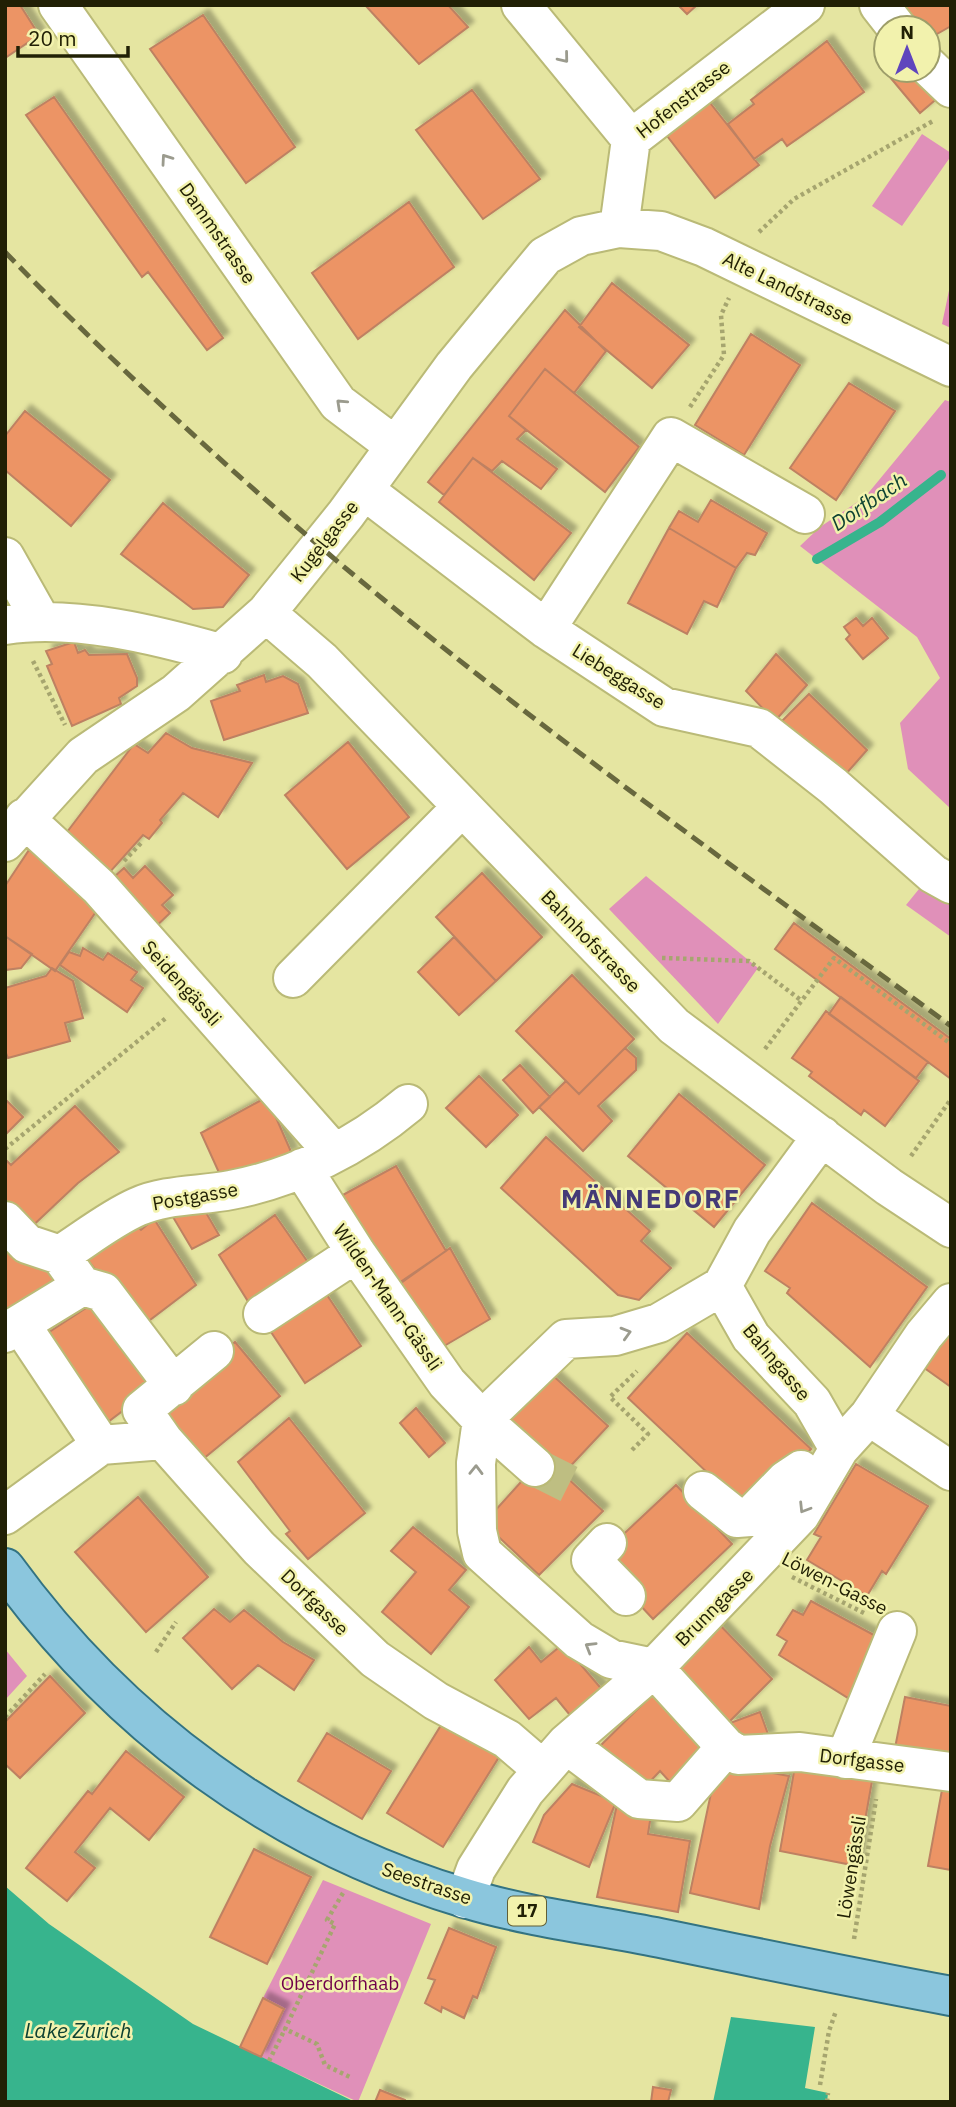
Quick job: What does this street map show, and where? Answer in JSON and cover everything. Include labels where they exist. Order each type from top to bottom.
[{"type":"main road","name":"Seestrasse","points":[[5,1568],[37,1612],[103,1684],[170,1744],[220,1783],[292,1826],[359,1859],[465,1899],[951,1996]]},
{"type":"street","name":"Dammstrasse","points":[[58,5],[338,403],[395,446]]},
{"type":"street","points":[[521,5],[631,139]]},
{"type":"street","name":"Hofenstrasse","points":[[619,228],[631,139],[805,5]]},
{"type":"street","points":[[937,84],[946,104]]},
{"type":"street","name":"Kugelgasse","points":[[15,830],[83,756],[176,693],[266,613],[364,490],[454,366],[545,256],[581,236],[619,228]]},
{"type":"street","name":"Alte Landstrasse","points":[[619,228],[661,231],[704,247],[951,367]]},
{"type":"street","points":[[546,629],[671,437],[805,514]]},
{"type":"street","name":"Liebeggasse","points":[[364,490],[546,629],[664,707],[759,728],[833,786],[933,874],[951,884]]},
{"type":"street","points":[[5,557],[20,622],[146,635],[223,654]]},
{"type":"street","name":"Bahnhofstrasse","points":[[266,613],[322,661],[674,1026],[889,1187],[951,1228]]},
{"type":"street","points":[[293,978],[461,807]]},
{"type":"street","name":"Seidengässli","points":[[15,830],[99,887],[193,995],[318,1161]]},
{"type":"street","name":"Postgasse","points":[[60,1255],[136,1207],[169,1198],[231,1190],[318,1161],[383,1126],[408,1104]]},
{"type":"street","points":[[726,1747],[654,1668],[611,1659],[579,1640],[482,1553],[477,1531],[476,1463],[482,1420],[566,1339],[615,1336],[659,1323],[722,1286],[752,1231],[822,1136]]},
{"type":"street","name":"Wilden-Mann-Gässli","points":[[318,1161],[356,1253],[447,1382],[482,1420],[535,1467]]},
{"type":"street","points":[[5,1221],[27,1244],[60,1255],[82,1286],[103,1292],[174,1386],[214,1351]]},
{"type":"street","points":[[263,1314],[356,1253]]},
{"type":"street","points":[[82,1286],[13,1329],[101,1445]]},
{"type":"street","name":"Bahngasse","points":[[722,1286],[751,1337],[812,1402],[839,1449]]},
{"type":"street","name":"Brunngasse","points":[[465,1899],[476,1869],[525,1791],[555,1757],[654,1668],[760,1560],[800,1515],[839,1449],[869,1416],[924,1335],[951,1303]]},
{"type":"street","name":"Dorfgasse","points":[[174,1386],[142,1410],[163,1440],[259,1548],[375,1659],[436,1701],[507,1739],[555,1757],[639,1798],[678,1802],[726,1747],[738,1755],[800,1752],[951,1772]]},
{"type":"street","points":[[869,1416],[951,1471]]},
{"type":"street","points":[[5,1516],[101,1445],[163,1440]]},
{"type":"street","points":[[703,1491],[737,1518],[750,1517],[786,1480],[801,1470]]},
{"type":"street","points":[[607,1543],[591,1560],[626,1596]]},
{"type":"street","points":[[863,1760],[897,1631]]},
{"type":"path","points":[[751,240],[794,199],[921,125],[946,104]]},
{"type":"path","points":[[671,437],[724,355],[721,315]]},
{"type":"path","points":[[20,622],[70,735]]},
{"type":"path","points":[[662,957],[749,961],[802,1001]]},
{"type":"path","points":[[744,1078],[834,958],[951,1044]]},
{"type":"path","points":[[5,1149],[193,995]]},
{"type":"path","points":[[889,1187],[951,1099]]},
{"type":"path","points":[[632,1450],[648,1434]]},
{"type":"path","name":"Löwen-Gasse","points":[[760,1560],[897,1631]]},
{"type":"path","points":[[156,1652],[176,1622]]},
{"type":"path","points":[[5,1717],[48,1671]]},
{"type":"path","name":"Löwengässli","points":[[820,2085],[829,2031],[849,1977],[863,1760]]},
{"type":"path","points":[[269,2061],[335,1924],[327,1920],[347,1886]]},
{"type":"path","points":[[285,2029],[317,2044],[325,2065],[350,2077]]},
{"type":"path","points":[[827,2102],[828,2093]]},
{"type":"green space","points":[[922,134],[951,153],[951,156],[902,226],[872,206]]},
{"type":"green space","points":[[945,400],[951,402],[951,809],[908,769],[900,723],[940,678],[917,637],[800,546],[820,527],[865,497]]},
{"type":"green space","points":[[646,876],[758,968],[718,1024],[609,909]]},
{"type":"green space","points":[[919,889],[951,900],[951,937],[906,905]]},
{"type":"green space","points":[[5,1649],[27,1676],[5,1700]]},
{"type":"green space","name":"Oberdorfhaab","points":[[323,1880],[431,1924],[358,2102],[261,2057],[284,2009],[263,1998]]},
{"type":"shaded area","points":[[951,281],[951,328],[942,324]]},
{"type":"water","name":"Lake Zurich","points":[[5,1886],[49,1924],[193,2024],[355,2102],[5,2102]]},
{"type":"water","points":[[731,2017],[815,2027],[805,2088],[828,2093],[827,2102],[713,2102]]},
{"type":"building","points":[[5,5],[20,5],[39,35],[5,58]]},
{"type":"building","points":[[365,5],[448,5],[468,27],[419,64]]},
{"type":"building","points":[[678,5],[697,5],[687,14]]},
{"type":"building","points":[[901,5],[951,5],[951,26],[942,31],[942,14],[906,14]]},
{"type":"building","points":[[203,15],[295,147],[246,183],[150,49]]},
{"type":"building","points":[[827,41],[864,92],[787,146],[782,139],[754,159],[728,124],[754,104],[751,100]]},
{"type":"building","points":[[896,84],[930,84],[940,96],[920,113]]},
{"type":"building","points":[[472,90],[540,179],[483,219],[416,130]]},
{"type":"building","points":[[54,97],[223,338],[207,350],[148,272],[142,277],[26,115]]},
{"type":"building","points":[[707,99],[759,165],[715,198],[664,132]]},
{"type":"building","points":[[409,202],[454,267],[358,339],[312,273]]},
{"type":"building","points":[[612,283],[689,345],[652,388],[579,327]]},
{"type":"building","points":[[565,310],[606,351],[574,393],[545,369],[509,416],[526,430],[517,439],[557,469],[541,489],[502,461],[492,471],[473,458],[444,495],[428,482]]},
{"type":"building","points":[[751,334],[800,365],[744,455],[695,425]]},
{"type":"building","points":[[545,369],[639,447],[605,492],[509,416]]},
{"type":"building","points":[[849,383],[895,411],[836,500],[790,468]]},
{"type":"building","points":[[25,411],[110,480],[71,526],[5,470],[5,436]]},
{"type":"building","points":[[473,458],[571,533],[534,580],[439,502]]},
{"type":"building","points":[[711,500],[767,533],[755,555],[747,553],[736,568],[669,528],[679,511],[698,522]]},
{"type":"building","points":[[163,503],[249,575],[223,607],[193,609],[121,554]]},
{"type":"building","points":[[669,528],[736,568],[717,607],[704,601],[687,634],[628,603]]},
{"type":"building","points":[[856,618],[863,626],[872,618],[888,638],[863,659],[846,639],[850,635],[844,627]]},
{"type":"building","points":[[74,642],[78,653],[85,650],[89,655],[127,654],[137,678],[137,686],[119,698],[121,704],[72,726],[47,666],[52,664],[46,651]]},
{"type":"building","points":[[776,654],[807,685],[775,721],[746,691]]},
{"type":"building","points":[[264,675],[266,682],[283,676],[298,684],[308,713],[224,740],[211,701],[240,691],[237,685]]},
{"type":"building","points":[[809,694],[867,750],[845,775],[782,721]]},
{"type":"building","points":[[166,733],[192,748],[252,763],[218,817],[183,793],[160,820],[162,823],[149,839],[143,835],[110,872],[64,836],[134,744],[148,753]]},
{"type":"building","points":[[348,742],[409,817],[347,869],[285,795]]},
{"type":"building","points":[[29,850],[102,903],[55,971],[5,936],[5,886]]},
{"type":"building","points":[[145,866],[173,895],[162,905],[170,913],[149,933],[104,886],[124,868],[133,878]]},
{"type":"building","points":[[482,873],[542,937],[496,981],[436,917]]},
{"type":"building","points":[[794,923],[951,1039],[951,1079],[775,949]]},
{"type":"building","points":[[5,936],[32,954],[21,968],[5,970]]},
{"type":"building","points":[[454,937],[496,981],[459,1015],[418,972]]},
{"type":"building","points":[[83,948],[103,960],[108,953],[137,972],[131,980],[143,988],[127,1012],[60,965],[69,952],[80,956]]},
{"type":"building","points":[[52,968],[73,981],[83,1018],[65,1023],[70,1041],[8,1058],[5,1051],[5,988],[46,976]]},
{"type":"building","points":[[572,975],[634,1039],[579,1094],[516,1031]]},
{"type":"building","points":[[841,997],[928,1062],[916,1078],[829,1014]]},
{"type":"building","points":[[826,1011],[919,1081],[885,1126],[864,1110],[861,1115],[809,1076],[812,1072],[792,1058]]},
{"type":"building","points":[[625,1048],[636,1058],[636,1070],[598,1106],[612,1121],[583,1151],[539,1107],[566,1081],[579,1094]]},
{"type":"building","points":[[520,1065],[550,1097],[533,1113],[503,1080]]},
{"type":"building","points":[[479,1076],[518,1115],[486,1147],[446,1108]]},
{"type":"building","points":[[679,1094],[765,1165],[714,1227],[628,1156]]},
{"type":"building","points":[[267,1097],[292,1154],[221,1177],[201,1133]]},
{"type":"building","points":[[5,1099],[23,1117],[5,1135]]},
{"type":"building","points":[[75,1106],[119,1152],[78,1183],[25,1233],[5,1211],[5,1159],[11,1165]]},
{"type":"building","points":[[546,1137],[650,1231],[641,1241],[671,1268],[639,1300],[618,1295],[501,1188]]},
{"type":"building","points":[[396,1166],[446,1251],[393,1287],[341,1196]]},
{"type":"building","points":[[198,1199],[219,1235],[192,1249],[170,1212]]},
{"type":"building","points":[[812,1203],[927,1287],[870,1367],[787,1293],[790,1288],[765,1271]]},
{"type":"building","points":[[275,1215],[314,1271],[254,1311],[219,1255]]},
{"type":"building","points":[[130,1219],[141,1230],[154,1219],[196,1285],[142,1326],[85,1257]]},
{"type":"building","points":[[5,1229],[59,1282],[5,1313]]},
{"type":"building","points":[[450,1248],[490,1319],[439,1349],[401,1283]]},
{"type":"building","points":[[323,1289],[361,1346],[305,1383],[267,1326]]},
{"type":"building","points":[[103,1297],[162,1381],[100,1428],[37,1340]]},
{"type":"building","points":[[951,1329],[951,1387],[923,1367]]},
{"type":"building","points":[[687,1333],[811,1449],[785,1477],[746,1509],[628,1398]]},
{"type":"building","points":[[235,1342],[280,1396],[203,1459],[159,1405]]},
{"type":"building","points":[[548,1371],[608,1426],[563,1474],[603,1511],[539,1575],[484,1523],[539,1462],[499,1426]]},
{"type":"building","points":[[416,1408],[445,1443],[429,1457],[400,1423]]},
{"type":"building","points":[[289,1418],[365,1513],[308,1559],[286,1534],[290,1531],[238,1462]]},
{"type":"building","points":[[856,1464],[928,1506],[886,1574],[882,1571],[867,1596],[807,1560],[821,1537],[814,1534]]},
{"type":"building","points":[[676,1485],[732,1544],[653,1619],[597,1559]]},
{"type":"building","points":[[138,1497],[208,1577],[146,1632],[75,1552]]},
{"type":"building","points":[[413,1527],[466,1570],[449,1590],[469,1607],[431,1654],[382,1612],[416,1572],[391,1551]]},
{"type":"building","points":[[811,1601],[883,1640],[848,1698],[779,1655],[787,1641],[777,1635],[793,1610],[803,1615]]},
{"type":"building","points":[[214,1609],[230,1622],[244,1610],[283,1642],[314,1660],[294,1690],[258,1665],[232,1689],[183,1638]]},
{"type":"building","points":[[716,1621],[772,1679],[723,1728],[666,1670]]},
{"type":"building","points":[[563,1644],[605,1693],[574,1720],[556,1698],[529,1719],[495,1680],[529,1647],[541,1662]]},
{"type":"building","points":[[50,1676],[85,1713],[20,1778],[5,1764],[5,1722]]},
{"type":"building","points":[[658,1689],[711,1741],[670,1782],[660,1771],[640,1792],[597,1749]]},
{"type":"building","points":[[905,1697],[951,1706],[951,1759],[895,1748]]},
{"type":"building","points":[[760,1712],[769,1737],[739,1748],[730,1723]]},
{"type":"building","points":[[443,1722],[499,1757],[443,1847],[387,1813]]},
{"type":"building","points":[[327,1733],[391,1771],[362,1819],[298,1781]]},
{"type":"building","points":[[126,1751],[184,1797],[149,1840],[110,1808],[75,1852],[95,1868],[67,1901],[26,1868],[88,1791],[92,1794]]},
{"type":"building","points":[[723,1764],[789,1776],[770,1846],[759,1909],[690,1893],[711,1793]]},
{"type":"building","points":[[795,1766],[872,1781],[857,1866],[780,1851]]},
{"type":"building","points":[[944,1779],[951,1781],[951,1870],[928,1866]]},
{"type":"building","points":[[572,1784],[616,1802],[589,1867],[533,1842],[544,1815]]},
{"type":"building","points":[[618,1800],[652,1808],[648,1834],[690,1841],[678,1912],[597,1897]]},
{"type":"building","points":[[254,1849],[311,1877],[267,1964],[210,1937]]},
{"type":"building","points":[[449,1928],[496,1947],[477,1998],[473,1996],[464,2018],[442,2007],[441,2012],[425,2003],[435,1980],[428,1978]]},
{"type":"building","points":[[263,1998],[284,2009],[261,2057],[240,2047]]},
{"type":"building","points":[[653,2087],[671,2090],[668,2102],[651,2102]]},
{"type":"building","points":[[380,2090],[405,2100],[405,2102],[375,2102]]},
{"type":"waterway","name":"Dorfbach","points":[[817,559],[880,522],[941,475]]},
{"type":"tunnel","points":[[535,1467],[577,1488]]},
{"type":"railway","points":[[5,252],[128,374],[212,452],[343,566],[567,743],[951,1026]]},
{"type":"district","name":"MÄNNEDORF","points":[[651,1199]]}]
